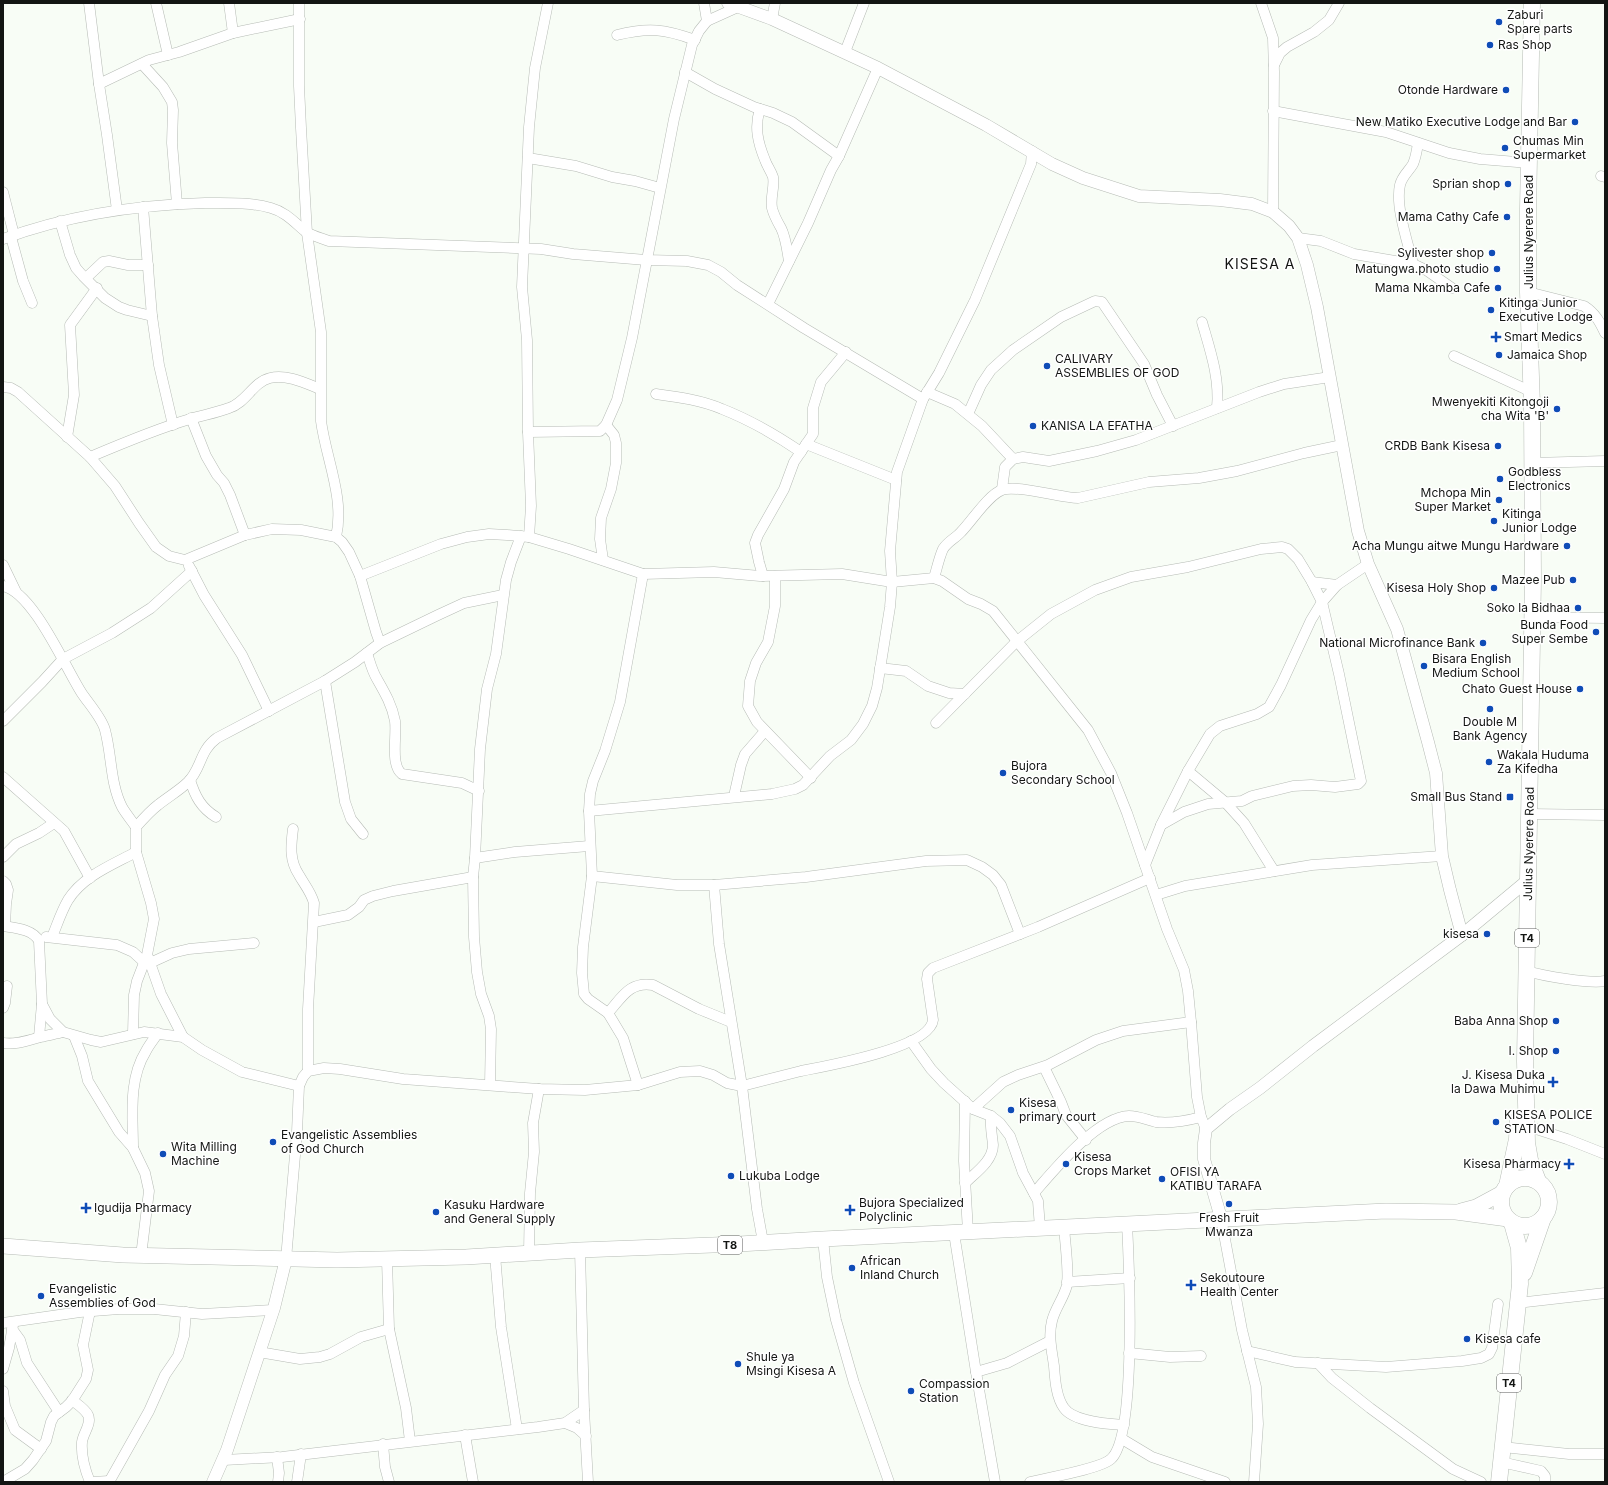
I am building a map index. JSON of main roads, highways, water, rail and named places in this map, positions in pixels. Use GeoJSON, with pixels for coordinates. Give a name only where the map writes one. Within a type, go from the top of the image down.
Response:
{"type":"FeatureCollection","features":[{"type":"Feature","properties":{"kind":"highway","name":"Julius Nyerere Road"},"geometry":{"type":"LineString","coordinates":[[1520,1284],[1543,1218],[1547,1211],[1549,1198],[1544,1186],[1538,1181],[1530,1160],[1527,1143],[1525,1062],[1532,617],[1532,392],[1528,292],[1532,3]]}},
{"type":"Feature","properties":{"kind":"highway","name":"Julius Nyerere Road"},"geometry":{"type":"LineString","coordinates":[[1499,1482],[1520,1284],[1519,1248],[1510,1221],[1503,1211],[1501,1202],[1517,1139],[1525,1062]]}},
{"type":"Feature","properties":{"kind":"highway"},"geometry":{"type":"LineString","coordinates":[[1505,1189],[1514,1180],[1521,1178],[1530,1178],[1538,1181]]}},
{"type":"Feature","properties":{"kind":"highway"},"geometry":{"type":"LineString","coordinates":[[1510,1221],[1520,1226],[1528,1226],[1543,1218]]}},
{"type":"Feature","properties":{"kind":"main road","name":"T8"},"geometry":{"type":"LineString","coordinates":[[1456,1212],[1476,1207],[1505,1189]]}},
{"type":"Feature","properties":{"kind":"main road","name":"T8"},"geometry":{"type":"LineString","coordinates":[[3,1246],[68,1252],[141,1256],[286,1259],[387,1259],[739,1244],[1221,1218],[1386,1211],[1456,1212],[1510,1221]]}},
{"type":"Feature","properties":{"kind":"place","name":"Zaburi Spare parts"},"geometry":{"type":"Point","coordinates":[1499,22]}},
{"type":"Feature","properties":{"kind":"place","name":"Ras Shop"},"geometry":{"type":"Point","coordinates":[1490,45]}},
{"type":"Feature","properties":{"kind":"place","name":"Otonde Hardware"},"geometry":{"type":"Point","coordinates":[1506,90]}},
{"type":"Feature","properties":{"kind":"place","name":"New Matiko Executive Lodge and Bar"},"geometry":{"type":"Point","coordinates":[1575,122]}},
{"type":"Feature","properties":{"kind":"place","name":"Chumas Min Supermarket"},"geometry":{"type":"Point","coordinates":[1505,148]}},
{"type":"Feature","properties":{"kind":"place","name":"Sprian shop"},"geometry":{"type":"Point","coordinates":[1508,184]}},
{"type":"Feature","properties":{"kind":"place","name":"Mama Cathy Cafe"},"geometry":{"type":"Point","coordinates":[1507,217]}},
{"type":"Feature","properties":{"kind":"place","name":"Sylivester shop"},"geometry":{"type":"Point","coordinates":[1492,253]}},
{"type":"Feature","properties":{"kind":"place","name":"Matungwa.photo studio"},"geometry":{"type":"Point","coordinates":[1497,269]}},
{"type":"Feature","properties":{"kind":"place","name":"Mama Nkamba Cafe"},"geometry":{"type":"Point","coordinates":[1498,288]}},
{"type":"Feature","properties":{"kind":"place","name":"Kitinga Junior Executive Lodge"},"geometry":{"type":"Point","coordinates":[1491,310]}},
{"type":"Feature","properties":{"kind":"place","name":"Smart Medics"},"geometry":{"type":"Point","coordinates":[1496,337]}},
{"type":"Feature","properties":{"kind":"place","name":"Jamaica Shop"},"geometry":{"type":"Point","coordinates":[1499,355]}},
{"type":"Feature","properties":{"kind":"place","name":"CALIVARY ASSEMBLIES OF GOD"},"geometry":{"type":"Point","coordinates":[1047,366]}},
{"type":"Feature","properties":{"kind":"place","name":"Mwenyekiti Kitongoji cha Wita 'B'"},"geometry":{"type":"Point","coordinates":[1557,409]}},
{"type":"Feature","properties":{"kind":"place","name":"KANISA LA EFATHA"},"geometry":{"type":"Point","coordinates":[1033,426]}},
{"type":"Feature","properties":{"kind":"place","name":"CRDB Bank Kisesa"},"geometry":{"type":"Point","coordinates":[1498,446]}},
{"type":"Feature","properties":{"kind":"place","name":"Godbless Electronics"},"geometry":{"type":"Point","coordinates":[1500,479]}},
{"type":"Feature","properties":{"kind":"place","name":"Mchopa Min Super Market"},"geometry":{"type":"Point","coordinates":[1499,500]}},
{"type":"Feature","properties":{"kind":"place","name":"Kitinga Junior Lodge"},"geometry":{"type":"Point","coordinates":[1494,521]}},
{"type":"Feature","properties":{"kind":"place","name":"Acha Mungu aitwe Mungu Hardware"},"geometry":{"type":"Point","coordinates":[1567,546]}},
{"type":"Feature","properties":{"kind":"place","name":"Mazee Pub"},"geometry":{"type":"Point","coordinates":[1573,580]}},
{"type":"Feature","properties":{"kind":"place","name":"Kisesa Holy Shop"},"geometry":{"type":"Point","coordinates":[1494,588]}},
{"type":"Feature","properties":{"kind":"place","name":"Soko la Bidhaa"},"geometry":{"type":"Point","coordinates":[1578,608]}},
{"type":"Feature","properties":{"kind":"place","name":"Bunda Food Super Sembe"},"geometry":{"type":"Point","coordinates":[1596,632]}},
{"type":"Feature","properties":{"kind":"place","name":"National Microfinance Bank"},"geometry":{"type":"Point","coordinates":[1483,643]}},
{"type":"Feature","properties":{"kind":"place","name":"Bisara English Medium School"},"geometry":{"type":"Point","coordinates":[1424,666]}},
{"type":"Feature","properties":{"kind":"place","name":"Chato Guest House"},"geometry":{"type":"Point","coordinates":[1580,689]}},
{"type":"Feature","properties":{"kind":"place","name":"Double M Bank Agency"},"geometry":{"type":"Point","coordinates":[1490,709]}},
{"type":"Feature","properties":{"kind":"place","name":"Wakala Huduma Za Kifedha"},"geometry":{"type":"Point","coordinates":[1489,762]}},
{"type":"Feature","properties":{"kind":"place","name":"Bujora Secondary School"},"geometry":{"type":"Point","coordinates":[1003,773]}},
{"type":"Feature","properties":{"kind":"place","name":"Small Bus Stand"},"geometry":{"type":"Point","coordinates":[1510,797]}},
{"type":"Feature","properties":{"kind":"place","name":"kisesa"},"geometry":{"type":"Point","coordinates":[1487,934]}},
{"type":"Feature","properties":{"kind":"place","name":"Baba Anna Shop"},"geometry":{"type":"Point","coordinates":[1556,1021]}},
{"type":"Feature","properties":{"kind":"place","name":"I. Shop"},"geometry":{"type":"Point","coordinates":[1556,1051]}},
{"type":"Feature","properties":{"kind":"place","name":"J. Kisesa Duka la Dawa Muhimu"},"geometry":{"type":"Point","coordinates":[1553,1082]}},
{"type":"Feature","properties":{"kind":"place","name":"Kisesa primary court"},"geometry":{"type":"Point","coordinates":[1011,1110]}},
{"type":"Feature","properties":{"kind":"place","name":"KISESA POLICE STATION"},"geometry":{"type":"Point","coordinates":[1496,1122]}},
{"type":"Feature","properties":{"kind":"place","name":"Evangelistic Assemblies of God Church"},"geometry":{"type":"Point","coordinates":[273,1142]}},
{"type":"Feature","properties":{"kind":"place","name":"Wita Milling Machine"},"geometry":{"type":"Point","coordinates":[163,1154]}},
{"type":"Feature","properties":{"kind":"place","name":"Kisesa Crops Market"},"geometry":{"type":"Point","coordinates":[1066,1164]}},
{"type":"Feature","properties":{"kind":"place","name":"Kisesa Pharmacy"},"geometry":{"type":"Point","coordinates":[1569,1164]}},
{"type":"Feature","properties":{"kind":"place","name":"Lukuba Lodge"},"geometry":{"type":"Point","coordinates":[731,1176]}},
{"type":"Feature","properties":{"kind":"place","name":"OFISI YA KATIBU TARAFA"},"geometry":{"type":"Point","coordinates":[1162,1179]}},
{"type":"Feature","properties":{"kind":"place","name":"Fresh Fruit Mwanza"},"geometry":{"type":"Point","coordinates":[1229,1204]}},
{"type":"Feature","properties":{"kind":"place","name":"Igudija Pharmacy"},"geometry":{"type":"Point","coordinates":[86,1208]}},
{"type":"Feature","properties":{"kind":"place","name":"Bujora Specialized Polyclinic"},"geometry":{"type":"Point","coordinates":[850,1210]}},
{"type":"Feature","properties":{"kind":"place","name":"Kasuku Hardware and General Supply"},"geometry":{"type":"Point","coordinates":[436,1212]}},
{"type":"Feature","properties":{"kind":"place","name":"African Inland Church"},"geometry":{"type":"Point","coordinates":[852,1268]}},
{"type":"Feature","properties":{"kind":"place","name":"Sekoutoure Health Center"},"geometry":{"type":"Point","coordinates":[1191,1285]}},
{"type":"Feature","properties":{"kind":"place","name":"Evangelistic Assemblies of God"},"geometry":{"type":"Point","coordinates":[41,1296]}},
{"type":"Feature","properties":{"kind":"place","name":"Kisesa cafe"},"geometry":{"type":"Point","coordinates":[1467,1339]}},
{"type":"Feature","properties":{"kind":"place","name":"Shule ya Msingi Kisesa A"},"geometry":{"type":"Point","coordinates":[738,1364]}},
{"type":"Feature","properties":{"kind":"place","name":"Compassion Station"},"geometry":{"type":"Point","coordinates":[911,1391]}},
{"type":"Feature","properties":{"kind":"district","name":"KISESA A"},"geometry":{"type":"Point","coordinates":[1260,264]}}]}
